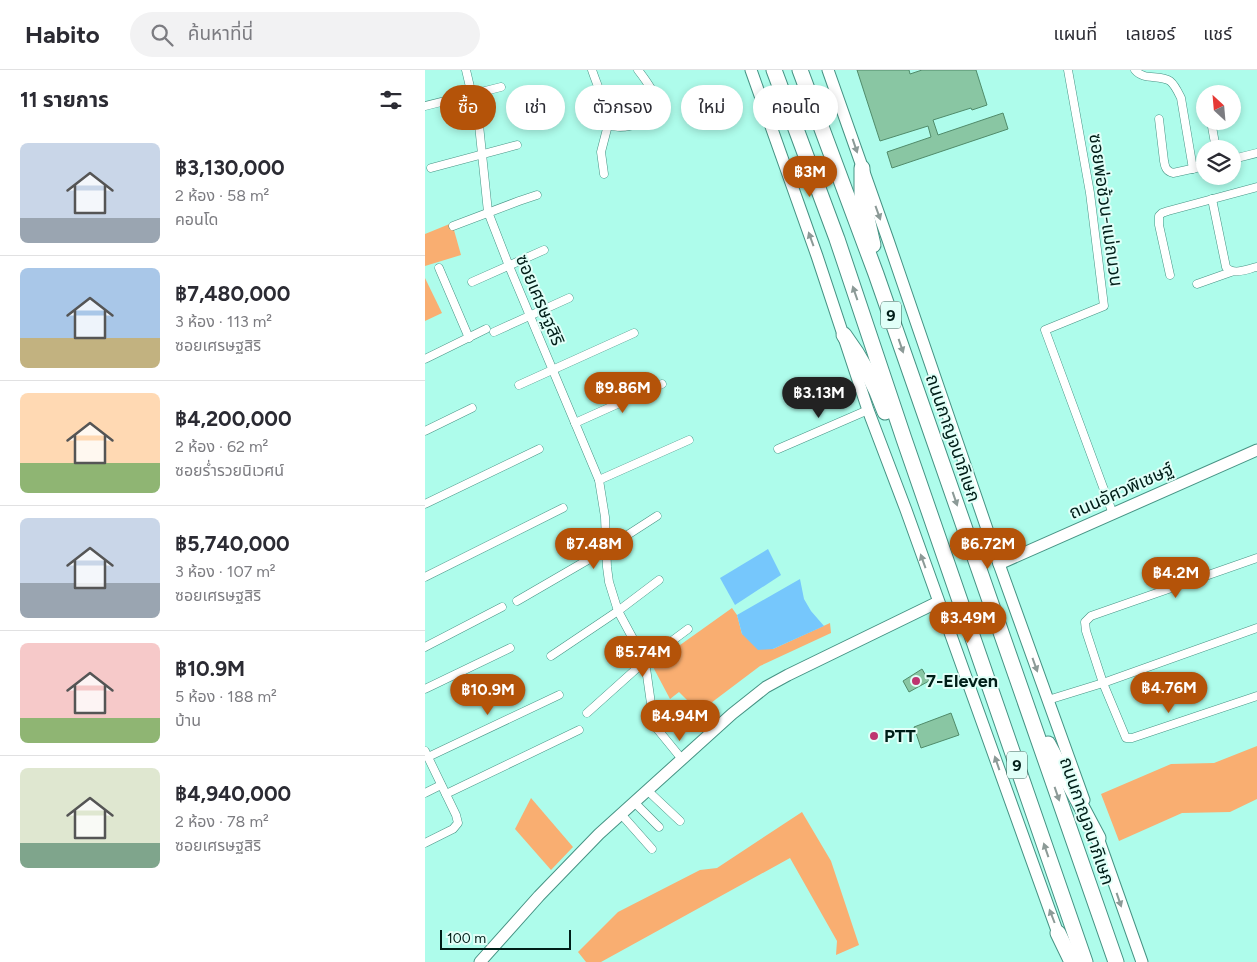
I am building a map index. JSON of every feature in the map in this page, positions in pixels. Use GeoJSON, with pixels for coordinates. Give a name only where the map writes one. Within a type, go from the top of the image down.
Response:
{"type":"FeatureCollection","features":[{"type":"Feature","properties":{"kind":"highway","name":"9"},"geometry":{"type":"LineString","coordinates":[[774,70],[837,240],[1085,962]]}},
{"type":"Feature","properties":{"kind":"highway","name":"ถนนกาญจนาภิเษก"},"geometry":{"type":"LineString","coordinates":[[800,70],[876,274],[1116,962]]}},
{"type":"Feature","properties":{"kind":"highway"},"geometry":{"type":"LineString","coordinates":[[862,168],[863,196],[872,234],[876,274]]}},
{"type":"Feature","properties":{"kind":"highway"},"geometry":{"type":"LineString","coordinates":[[844,335],[867,369],[889,422],[905,439]]}},
{"type":"Feature","properties":{"kind":"highway"},"geometry":{"type":"LineString","coordinates":[[1024,698],[1098,838]]}},
{"type":"Feature","properties":{"kind":"highway"},"geometry":{"type":"LineString","coordinates":[[1058,933],[1073,962]]}},
{"type":"Feature","properties":{"kind":"main road"},"geometry":{"type":"LineString","coordinates":[[751,70],[817,256],[868,410],[906,510],[1068,962]]}},
{"type":"Feature","properties":{"kind":"main road"},"geometry":{"type":"LineString","coordinates":[[827,70],[999,564],[1142,962]]}},
{"type":"Feature","properties":{"kind":"main road","name":"ถนนอัศวพิเชษฐ์"},"geometry":{"type":"LineString","coordinates":[[999,564],[1257,450]]}},
{"type":"Feature","properties":{"kind":"main road"},"geometry":{"type":"LineString","coordinates":[[480,962],[539,896],[599,834],[681,758],[766,687],[797,670],[938,602]]}},
{"type":"Feature","properties":{"kind":"street","name":"ซอยเศรษฐสิริ"},"geometry":{"type":"LineString","coordinates":[[466,70],[469,85]]}},
{"type":"Feature","properties":{"kind":"street"},"geometry":{"type":"LineString","coordinates":[[592,70],[597,85]]}},
{"type":"Feature","properties":{"kind":"street"},"geometry":{"type":"LineString","coordinates":[[638,70],[649,85]]}},
{"type":"Feature","properties":{"kind":"street","name":"ซอยพ่อช้วน-แม่ถนวน"},"geometry":{"type":"LineString","coordinates":[[1068,70],[1090,193],[1104,306],[1045,330],[1113,514]]}},
{"type":"Feature","properties":{"kind":"street"},"geometry":{"type":"LineString","coordinates":[[1135,70],[1141,76],[1169,80],[1178,92],[1181,98],[1193,169]]}},
{"type":"Feature","properties":{"kind":"street"},"geometry":{"type":"LineString","coordinates":[[496,88],[501,87]]}},
{"type":"Feature","properties":{"kind":"street"},"geometry":{"type":"LineString","coordinates":[[425,106],[440,102]]}},
{"type":"Feature","properties":{"kind":"street"},"geometry":{"type":"LineString","coordinates":[[1159,119],[1165,168],[1168,172],[1173,173],[1196,168]]}},
{"type":"Feature","properties":{"kind":"street","name":"ซอยเศรษฐสิริ"},"geometry":{"type":"LineString","coordinates":[[479,130],[488,212],[599,480],[605,517],[609,582],[618,611],[645,661],[654,725],[681,758]]}},
{"type":"Feature","properties":{"kind":"street"},"geometry":{"type":"LineString","coordinates":[[604,174],[601,152],[607,130]]}},
{"type":"Feature","properties":{"kind":"street"},"geometry":{"type":"LineString","coordinates":[[431,168],[517,145]]}},
{"type":"Feature","properties":{"kind":"street"},"geometry":{"type":"LineString","coordinates":[[1241,157],[1257,153]]}},
{"type":"Feature","properties":{"kind":"street"},"geometry":{"type":"LineString","coordinates":[[1170,275],[1159,225],[1159,216],[1168,211],[1257,187]]}},
{"type":"Feature","properties":{"kind":"street"},"geometry":{"type":"LineString","coordinates":[[453,226],[537,195]]}},
{"type":"Feature","properties":{"kind":"street"},"geometry":{"type":"LineString","coordinates":[[1212,199],[1226,267],[1231,272]]}},
{"type":"Feature","properties":{"kind":"street"},"geometry":{"type":"LineString","coordinates":[[472,282],[544,250]]}},
{"type":"Feature","properties":{"kind":"street"},"geometry":{"type":"LineString","coordinates":[[1197,284],[1231,272],[1257,267]]}},
{"type":"Feature","properties":{"kind":"street"},"geometry":{"type":"LineString","coordinates":[[439,268],[469,338]]}},
{"type":"Feature","properties":{"kind":"street"},"geometry":{"type":"LineString","coordinates":[[494,332],[569,298]]}},
{"type":"Feature","properties":{"kind":"street"},"geometry":{"type":"LineString","coordinates":[[425,359],[486,329]]}},
{"type":"Feature","properties":{"kind":"street"},"geometry":{"type":"LineString","coordinates":[[519,385],[634,333]]}},
{"type":"Feature","properties":{"kind":"street"},"geometry":{"type":"LineString","coordinates":[[575,423],[663,384]]}},
{"type":"Feature","properties":{"kind":"street"},"geometry":{"type":"LineString","coordinates":[[425,431],[472,408]]}},
{"type":"Feature","properties":{"kind":"street"},"geometry":{"type":"LineString","coordinates":[[778,449],[868,410]]}},
{"type":"Feature","properties":{"kind":"street"},"geometry":{"type":"LineString","coordinates":[[599,480],[689,440]]}},
{"type":"Feature","properties":{"kind":"street"},"geometry":{"type":"LineString","coordinates":[[425,504],[539,449]]}},
{"type":"Feature","properties":{"kind":"street"},"geometry":{"type":"LineString","coordinates":[[425,576],[563,508]]}},
{"type":"Feature","properties":{"kind":"street"},"geometry":{"type":"LineString","coordinates":[[517,601],[657,516]]}},
{"type":"Feature","properties":{"kind":"street"},"geometry":{"type":"LineString","coordinates":[[1257,558],[1091,616],[1085,622],[1103,683],[1126,738],[1132,738],[1257,696]]}},
{"type":"Feature","properties":{"kind":"street"},"geometry":{"type":"LineString","coordinates":[[551,656],[618,611],[659,580]]}},
{"type":"Feature","properties":{"kind":"street"},"geometry":{"type":"LineString","coordinates":[[425,647],[503,607]]}},
{"type":"Feature","properties":{"kind":"street"},"geometry":{"type":"LineString","coordinates":[[1048,700],[1103,683],[1257,628]]}},
{"type":"Feature","properties":{"kind":"street"},"geometry":{"type":"LineString","coordinates":[[587,713],[645,661],[688,629]]}},
{"type":"Feature","properties":{"kind":"street"},"geometry":{"type":"LineString","coordinates":[[425,689],[510,648]]}},
{"type":"Feature","properties":{"kind":"street"},"geometry":{"type":"LineString","coordinates":[[425,842],[453,829],[458,823],[456,815],[426,754],[559,694]]}},
{"type":"Feature","properties":{"kind":"street"},"geometry":{"type":"LineString","coordinates":[[446,794],[579,730]]}},
{"type":"Feature","properties":{"kind":"street"},"geometry":{"type":"LineString","coordinates":[[425,793],[441,785]]}},
{"type":"Feature","properties":{"kind":"street"},"geometry":{"type":"LineString","coordinates":[[647,790],[680,821]]}},
{"type":"Feature","properties":{"kind":"street"},"geometry":{"type":"LineString","coordinates":[[634,802],[659,827]]}},
{"type":"Feature","properties":{"kind":"street"},"geometry":{"type":"LineString","coordinates":[[621,814],[652,849]]}},
{"type":"Feature","properties":{"kind":"shaded area"},"geometry":{"type":"Polygon","coordinates":[[[452,223],[461,255],[425,266],[425,234],[452,223]]]}},
{"type":"Feature","properties":{"kind":"shaded area"},"geometry":{"type":"Polygon","coordinates":[[[425,278],[442,313],[425,321],[425,278]]]}},
{"type":"Feature","properties":{"kind":"shaded area"},"geometry":{"type":"Polygon","coordinates":[[[732,608],[737,615],[742,634],[773,649],[830,623],[831,633],[760,666],[699,712],[679,692],[670,699],[652,665],[732,608]]]}},
{"type":"Feature","properties":{"kind":"shaded area"},"geometry":{"type":"Polygon","coordinates":[[[1257,746],[1257,799],[1230,812],[1182,813],[1119,841],[1101,794],[1171,764],[1214,763],[1257,746]]]}},
{"type":"Feature","properties":{"kind":"shaded area"},"geometry":{"type":"Polygon","coordinates":[[[531,798],[573,847],[551,870],[515,829],[531,798]]]}},
{"type":"Feature","properties":{"kind":"shaded area"},"geometry":{"type":"Polygon","coordinates":[[[802,812],[831,861],[859,945],[836,955],[837,941],[790,858],[601,962],[586,962],[578,952],[618,912],[700,870],[717,868],[802,812]]]}},
{"type":"Feature","properties":{"kind":"water"},"geometry":{"type":"Polygon","coordinates":[[[768,549],[781,575],[735,605],[720,578],[768,549]]]}},
{"type":"Feature","properties":{"kind":"water"},"geometry":{"type":"Polygon","coordinates":[[[800,579],[804,599],[811,611],[824,626],[773,649],[758,650],[742,634],[737,615],[800,579]]]}},
{"type":"Feature","properties":{"kind":"building"},"geometry":{"type":"Polygon","coordinates":[[[857,70],[909,70],[910,74],[922,70],[976,70],[987,105],[933,120],[938,135],[1003,113],[1008,129],[892,168],[887,152],[931,137],[928,126],[880,141],[857,70]]]}},
{"type":"Feature","properties":{"kind":"building","name":"7-Eleven"},"geometry":{"type":"Polygon","coordinates":[[[922,669],[929,681],[909,692],[903,681],[922,669]]]}},
{"type":"Feature","properties":{"kind":"building"},"geometry":{"type":"Polygon","coordinates":[[[951,713],[959,735],[921,748],[914,727],[951,713]]]}},
{"type":"Feature","properties":{"kind":"place","name":"7-Eleven"},"geometry":{"type":"Point","coordinates":[916,681]}},
{"type":"Feature","properties":{"kind":"place","name":"PTT"},"geometry":{"type":"Point","coordinates":[874,736]}}]}
